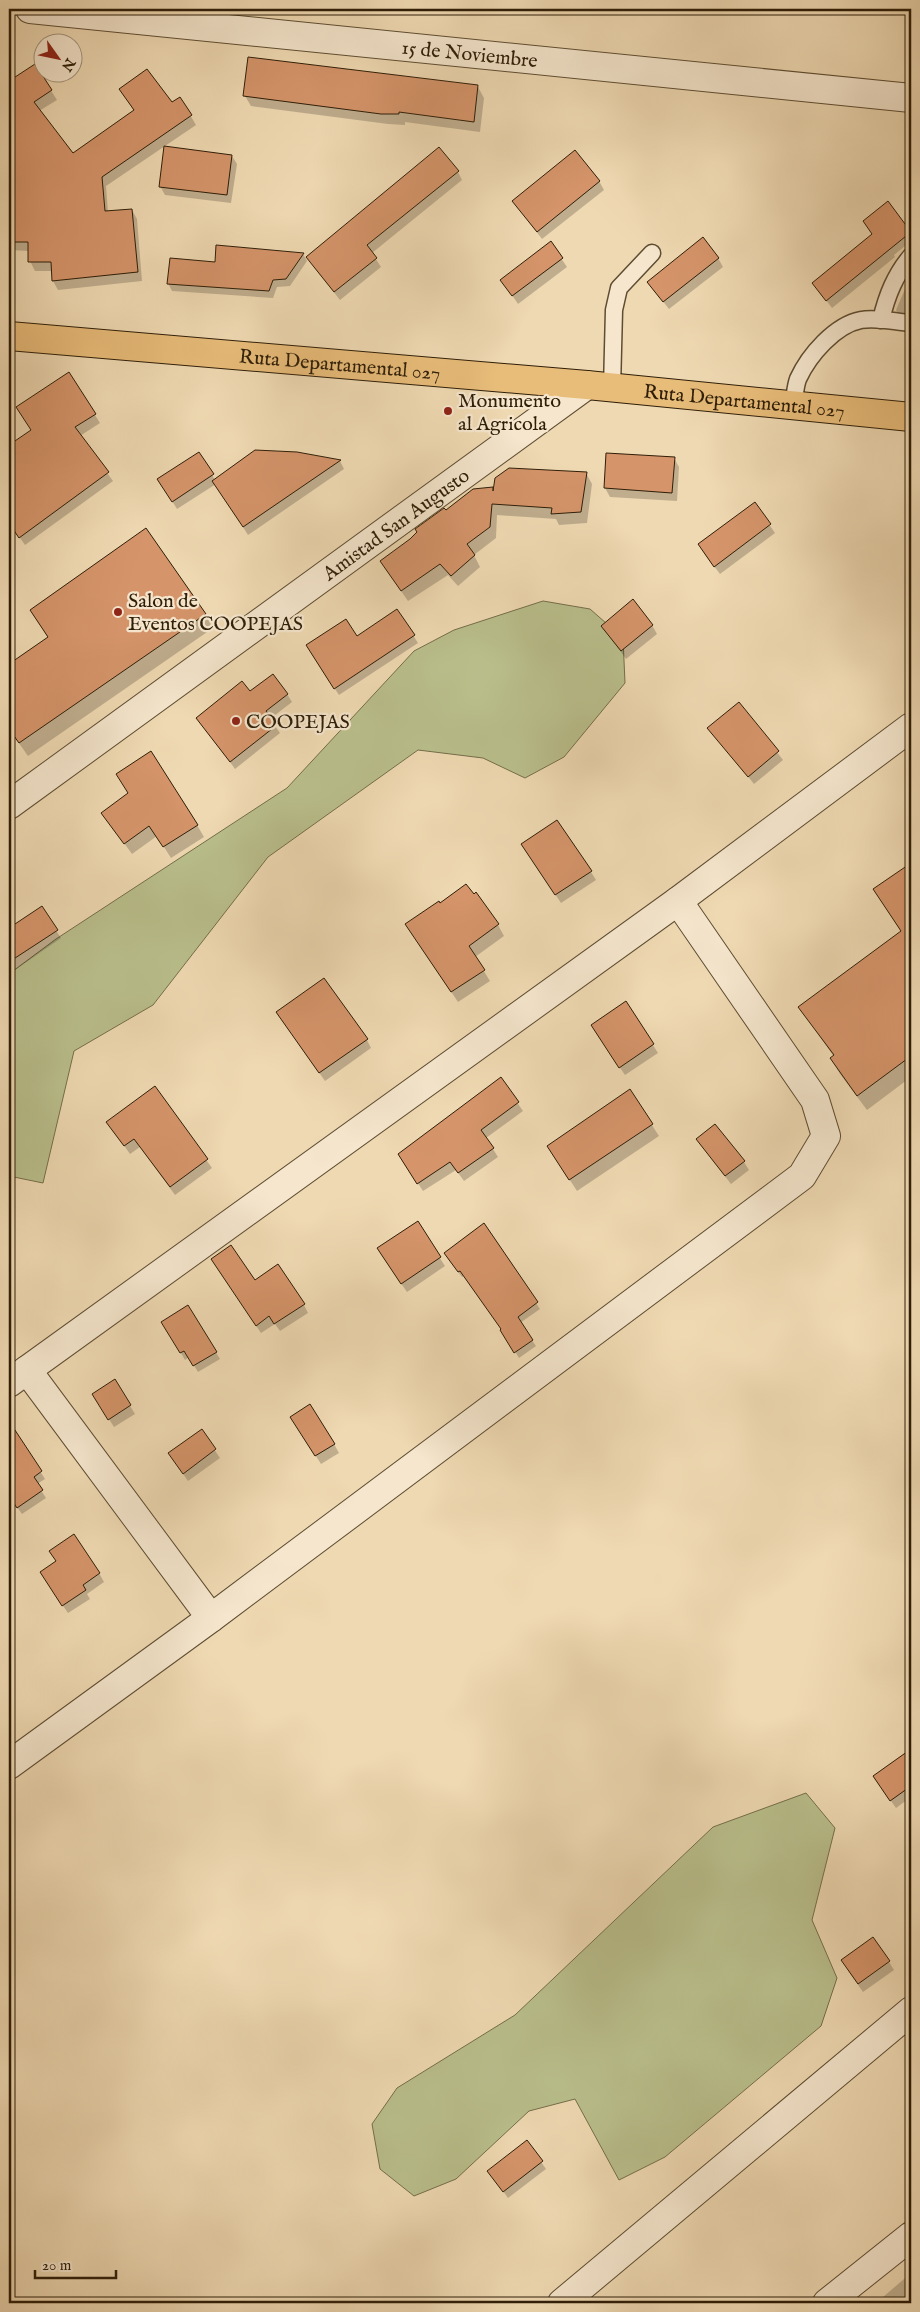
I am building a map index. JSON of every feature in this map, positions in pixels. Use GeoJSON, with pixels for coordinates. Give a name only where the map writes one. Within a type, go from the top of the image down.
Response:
{"type":"FeatureCollection","features":[{"type":"Feature","properties":{"kind":"main road","name":"Ruta Departamental 027"},"geometry":{"type":"LineString","coordinates":[[9,336],[599,387],[911,417]]}},
{"type":"Feature","properties":{"kind":"street","name":"15 de Noviembre"},"geometry":{"type":"LineString","coordinates":[[30,9],[911,98]]}},
{"type":"Feature","properties":{"kind":"street","name":"Amistad San Augusto"},"geometry":{"type":"LineString","coordinates":[[9,805],[599,387]]}},
{"type":"Feature","properties":{"kind":"street"},"geometry":{"type":"LineString","coordinates":[[211,1618],[18,1377],[678,901],[911,727]]}},
{"type":"Feature","properties":{"kind":"street"},"geometry":{"type":"LineString","coordinates":[[9,1765],[211,1618],[802,1176],[826,1136],[815,1100],[678,901]]}},
{"type":"Feature","properties":{"kind":"street"},"geometry":{"type":"LineString","coordinates":[[562,2303],[911,2011]]}},
{"type":"Feature","properties":{"kind":"street"},"geometry":{"type":"LineString","coordinates":[[827,2303],[911,2236]]}},
{"type":"Feature","properties":{"kind":"lane"},"geometry":{"type":"LineString","coordinates":[[599,387],[620,288],[652,253]]}},
{"type":"Feature","properties":{"kind":"lane"},"geometry":{"type":"LineString","coordinates":[[882,320],[887,295],[902,266],[911,256]]}},
{"type":"Feature","properties":{"kind":"lane"},"geometry":{"type":"LineString","coordinates":[[793,406],[798,380],[802,372],[830,338],[841,328],[853,322],[871,319],[911,324]]}},
{"type":"Feature","properties":{"kind":"green space"},"geometry":{"type":"Polygon","coordinates":[[[543,601],[590,609],[623,638],[625,683],[564,757],[525,778],[483,758],[418,750],[268,857],[153,1005],[74,1051],[43,1183],[9,1176],[9,974],[56,939],[287,788],[414,651],[454,630],[543,601]]]}},
{"type":"Feature","properties":{"kind":"green space"},"geometry":{"type":"Polygon","coordinates":[[[806,1793],[835,1828],[812,1920],[837,1978],[821,2026],[665,2157],[619,2180],[575,2099],[529,2111],[456,2179],[414,2196],[380,2169],[372,2124],[397,2088],[515,2015],[713,1827],[806,1793]]]}},
{"type":"Feature","properties":{"kind":"building"},"geometry":{"type":"Polygon","coordinates":[[[248,57],[478,85],[474,122],[399,112],[399,114],[381,114],[243,96],[248,57]]]}},
{"type":"Feature","properties":{"kind":"building"},"geometry":{"type":"Polygon","coordinates":[[[32,66],[32,82],[47,82],[52,90],[34,102],[73,153],[134,110],[119,89],[147,69],[172,102],[180,97],[192,115],[102,177],[105,211],[132,209],[138,272],[52,281],[51,262],[28,262],[28,242],[9,242],[9,81],[32,66]]]}},
{"type":"Feature","properties":{"kind":"building"},"geometry":{"type":"Polygon","coordinates":[[[164,146],[232,155],[227,195],[159,187],[164,146]]]}},
{"type":"Feature","properties":{"kind":"building"},"geometry":{"type":"Polygon","coordinates":[[[439,147],[459,171],[367,245],[377,258],[334,292],[306,257],[439,147]]]}},
{"type":"Feature","properties":{"kind":"building"},"geometry":{"type":"Polygon","coordinates":[[[575,150],[600,181],[537,232],[512,201],[575,150]]]}},
{"type":"Feature","properties":{"kind":"building"},"geometry":{"type":"Polygon","coordinates":[[[888,201],[911,232],[826,301],[812,283],[872,234],[863,221],[888,201]]]}},
{"type":"Feature","properties":{"kind":"building"},"geometry":{"type":"Polygon","coordinates":[[[703,237],[719,258],[663,302],[647,282],[703,237]]]}},
{"type":"Feature","properties":{"kind":"building"},"geometry":{"type":"Polygon","coordinates":[[[551,241],[563,258],[512,296],[500,280],[551,241]]]}},
{"type":"Feature","properties":{"kind":"building"},"geometry":{"type":"Polygon","coordinates":[[[216,245],[304,253],[286,279],[273,280],[269,291],[167,284],[170,258],[215,262],[216,245]]]}},
{"type":"Feature","properties":{"kind":"building"},"geometry":{"type":"Polygon","coordinates":[[[69,372],[96,414],[75,427],[109,472],[19,538],[9,523],[9,445],[31,430],[16,407],[69,372]]]}},
{"type":"Feature","properties":{"kind":"building"},"geometry":{"type":"Polygon","coordinates":[[[255,450],[297,452],[341,460],[243,527],[212,481],[255,450]]]}},
{"type":"Feature","properties":{"kind":"building"},"geometry":{"type":"Polygon","coordinates":[[[199,452],[214,474],[172,502],[157,479],[199,452]]]}},
{"type":"Feature","properties":{"kind":"building"},"geometry":{"type":"Polygon","coordinates":[[[606,453],[675,457],[672,493],[604,488],[606,453]]]}},
{"type":"Feature","properties":{"kind":"building"},"geometry":{"type":"Polygon","coordinates":[[[509,468],[587,472],[581,512],[551,514],[552,508],[492,504],[490,527],[467,544],[475,555],[451,576],[440,564],[401,591],[380,561],[410,539],[417,532],[415,529],[444,508],[446,510],[473,489],[493,487],[493,491],[495,478],[509,468]]]}},
{"type":"Feature","properties":{"kind":"building"},"geometry":{"type":"Polygon","coordinates":[[[755,502],[771,524],[714,567],[698,544],[755,502]]]}},
{"type":"Feature","properties":{"kind":"building","name":"Salon de Eventos COOPEJAS"},"geometry":{"type":"Polygon","coordinates":[[[146,528],[206,614],[19,743],[9,729],[9,664],[48,637],[30,610],[146,528]]]}},
{"type":"Feature","properties":{"kind":"building"},"geometry":{"type":"Polygon","coordinates":[[[633,599],[653,625],[621,651],[601,626],[633,599]]]}},
{"type":"Feature","properties":{"kind":"building"},"geometry":{"type":"Polygon","coordinates":[[[397,609],[415,635],[334,689],[306,645],[346,619],[357,636],[397,609]]]}},
{"type":"Feature","properties":{"kind":"building","name":"COOPEJAS"},"geometry":{"type":"Polygon","coordinates":[[[273,674],[288,694],[266,711],[277,725],[230,762],[196,718],[242,681],[250,691],[273,674]]]}},
{"type":"Feature","properties":{"kind":"building"},"geometry":{"type":"Polygon","coordinates":[[[739,702],[779,751],[748,777],[707,728],[739,702]]]}},
{"type":"Feature","properties":{"kind":"building"},"geometry":{"type":"Polygon","coordinates":[[[151,751],[198,825],[163,847],[149,826],[124,844],[101,813],[128,793],[116,774],[151,751]]]}},
{"type":"Feature","properties":{"kind":"building"},"geometry":{"type":"Polygon","coordinates":[[[557,820],[592,871],[555,895],[521,844],[557,820]]]}},
{"type":"Feature","properties":{"kind":"building"},"geometry":{"type":"Polygon","coordinates":[[[911,863],[911,1056],[857,1096],[830,1058],[834,1055],[798,1007],[901,931],[873,889],[911,863]]]}},
{"type":"Feature","properties":{"kind":"building"},"geometry":{"type":"Polygon","coordinates":[[[466,884],[474,894],[476,892],[499,924],[469,946],[485,970],[451,992],[405,924],[439,901],[440,903],[466,884]]]}},
{"type":"Feature","properties":{"kind":"building"},"geometry":{"type":"Polygon","coordinates":[[[42,906],[58,930],[9,962],[9,928],[42,906]]]}},
{"type":"Feature","properties":{"kind":"building"},"geometry":{"type":"Polygon","coordinates":[[[324,978],[368,1039],[319,1073],[276,1012],[324,978]]]}},
{"type":"Feature","properties":{"kind":"building"},"geometry":{"type":"Polygon","coordinates":[[[626,1001],[654,1044],[619,1068],[591,1025],[626,1001]]]}},
{"type":"Feature","properties":{"kind":"building"},"geometry":{"type":"Polygon","coordinates":[[[501,1077],[519,1102],[481,1130],[494,1148],[458,1173],[450,1162],[417,1184],[398,1154],[501,1077]]]}},
{"type":"Feature","properties":{"kind":"building"},"geometry":{"type":"Polygon","coordinates":[[[155,1086],[208,1159],[170,1187],[134,1139],[124,1146],[106,1122],[155,1086]]]}},
{"type":"Feature","properties":{"kind":"building"},"geometry":{"type":"Polygon","coordinates":[[[630,1089],[653,1124],[569,1180],[547,1146],[630,1089]]]}},
{"type":"Feature","properties":{"kind":"building"},"geometry":{"type":"Polygon","coordinates":[[[715,1124],[745,1161],[725,1176],[696,1139],[715,1124]]]}},
{"type":"Feature","properties":{"kind":"building"},"geometry":{"type":"Polygon","coordinates":[[[418,1221],[441,1257],[401,1284],[377,1248],[418,1221]]]}},
{"type":"Feature","properties":{"kind":"building"},"geometry":{"type":"Polygon","coordinates":[[[484,1223],[538,1302],[518,1317],[533,1340],[514,1353],[501,1329],[460,1271],[458,1272],[444,1253],[484,1223]]]}},
{"type":"Feature","properties":{"kind":"building"},"geometry":{"type":"Polygon","coordinates":[[[231,1245],[255,1280],[278,1264],[305,1304],[274,1324],[269,1316],[256,1326],[211,1259],[231,1245]]]}},
{"type":"Feature","properties":{"kind":"building"},"geometry":{"type":"Polygon","coordinates":[[[188,1305],[217,1352],[193,1366],[184,1351],[180,1353],[161,1322],[188,1305]]]}},
{"type":"Feature","properties":{"kind":"building"},"geometry":{"type":"Polygon","coordinates":[[[115,1379],[131,1405],[108,1420],[92,1394],[115,1379]]]}},
{"type":"Feature","properties":{"kind":"building"},"geometry":{"type":"Polygon","coordinates":[[[310,1404],[335,1444],[315,1456],[290,1417],[310,1404]]]}},
{"type":"Feature","properties":{"kind":"building"},"geometry":{"type":"Polygon","coordinates":[[[9,1421],[42,1471],[34,1477],[43,1490],[17,1508],[9,1496],[9,1421]]]}},
{"type":"Feature","properties":{"kind":"building"},"geometry":{"type":"Polygon","coordinates":[[[202,1429],[216,1449],[183,1474],[168,1453],[202,1429]]]}},
{"type":"Feature","properties":{"kind":"building"},"geometry":{"type":"Polygon","coordinates":[[[74,1534],[100,1573],[83,1585],[86,1590],[62,1606],[40,1572],[56,1561],[49,1551],[74,1534]]]}},
{"type":"Feature","properties":{"kind":"building"},"geometry":{"type":"Polygon","coordinates":[[[911,1749],[911,1786],[890,1801],[873,1776],[911,1749]]]}},
{"type":"Feature","properties":{"kind":"building"},"geometry":{"type":"Polygon","coordinates":[[[873,1937],[890,1961],[858,1984],[841,1960],[873,1937]]]}},
{"type":"Feature","properties":{"kind":"building"},"geometry":{"type":"Polygon","coordinates":[[[527,2140],[543,2161],[503,2192],[487,2171],[527,2140]]]}},
{"type":"Feature","properties":{"kind":"place","name":"Monumento al Agricola"},"geometry":{"type":"Point","coordinates":[448,411]}},
{"type":"Feature","properties":{"kind":"place","name":"Salon de Eventos COOPEJAS"},"geometry":{"type":"Point","coordinates":[118,612]}},
{"type":"Feature","properties":{"kind":"place","name":"COOPEJAS"},"geometry":{"type":"Point","coordinates":[236,721]}}]}
